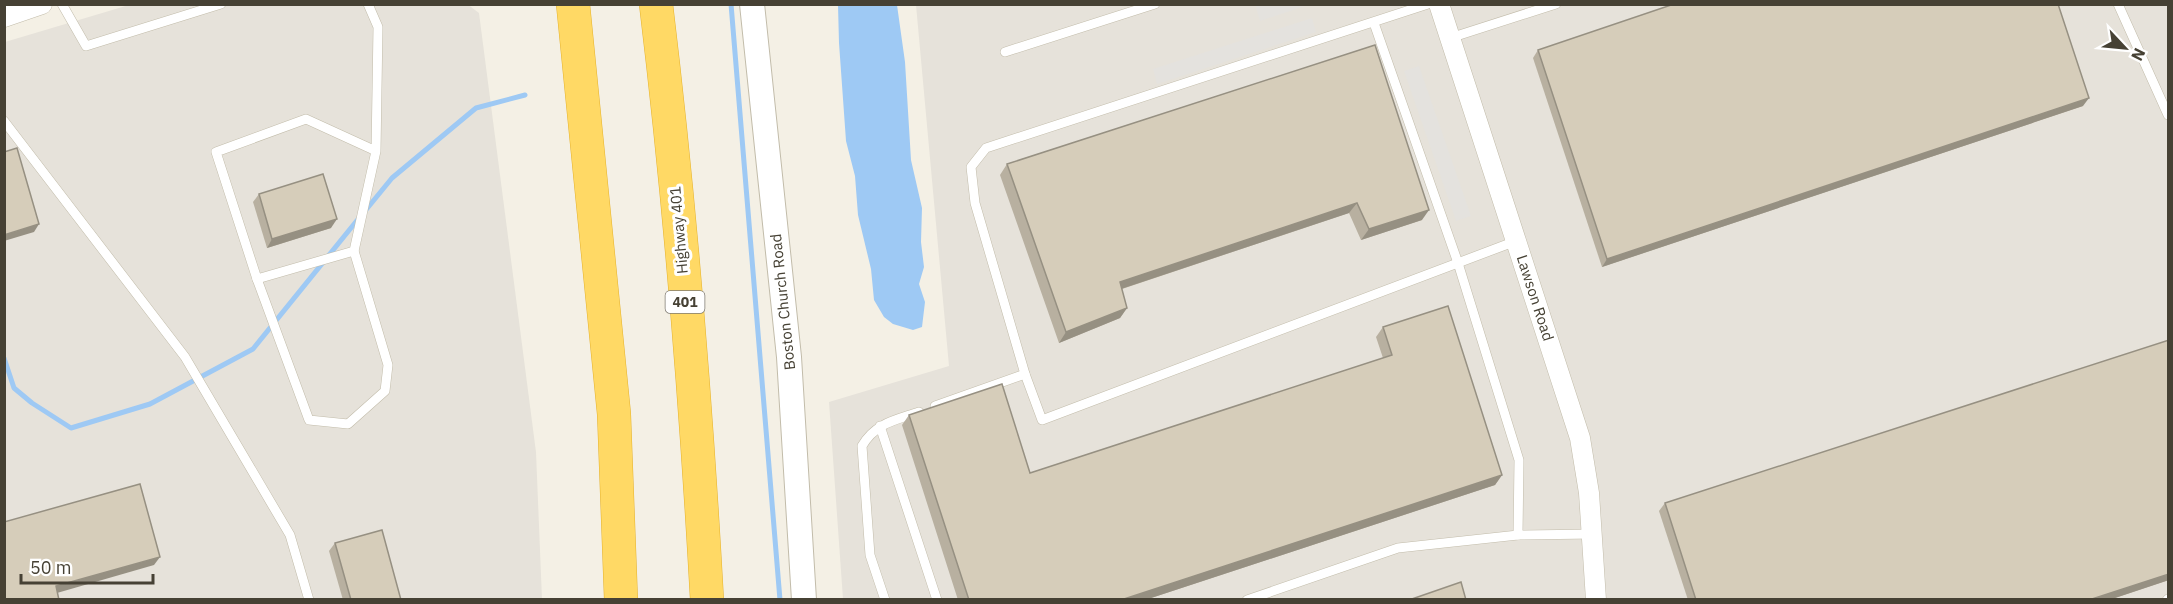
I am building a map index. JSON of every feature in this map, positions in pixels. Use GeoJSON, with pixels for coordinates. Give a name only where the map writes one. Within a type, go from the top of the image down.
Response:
{"type":"FeatureCollection","features":[{"type":"Feature","properties":{"kind":"highway"},"geometry":{"type":"LineString","coordinates":[[573,4],[614,414],[621,600]]}},
{"type":"Feature","properties":{"kind":"highway","name":"Highway 401"},"geometry":{"type":"LineString","coordinates":[[656,4],[671,133],[702,505],[707,600]]}},
{"type":"Feature","properties":{"kind":"street"},"geometry":{"type":"LineString","coordinates":[[4,17],[42,4]]}},
{"type":"Feature","properties":{"kind":"street","name":"Boston Church Road"},"geometry":{"type":"LineString","coordinates":[[752,4],[789,357],[804,600]]}},
{"type":"Feature","properties":{"kind":"street","name":"Lawson Road"},"geometry":{"type":"LineString","coordinates":[[1439,4],[1580,438],[1589,493],[1596,600]]}},
{"type":"Feature","properties":{"kind":"lane"},"geometry":{"type":"LineString","coordinates":[[62,4],[86,46],[221,4]]}},
{"type":"Feature","properties":{"kind":"lane"},"geometry":{"type":"LineString","coordinates":[[368,4],[378,27],[376,151],[354,251],[388,365],[385,391],[348,424],[309,420],[257,279],[216,152],[306,119],[376,151]]}},
{"type":"Feature","properties":{"kind":"lane"},"geometry":{"type":"LineString","coordinates":[[1005,52],[1155,4]]}},
{"type":"Feature","properties":{"kind":"lane"},"geometry":{"type":"LineString","coordinates":[[1428,4],[986,148],[971,167],[975,203],[1024,374],[1042,420],[1516,241]]}},
{"type":"Feature","properties":{"kind":"lane"},"geometry":{"type":"LineString","coordinates":[[1450,38],[1556,4]]}},
{"type":"Feature","properties":{"kind":"lane"},"geometry":{"type":"LineString","coordinates":[[2118,4],[2169,115]]}},
{"type":"Feature","properties":{"kind":"lane"},"geometry":{"type":"LineString","coordinates":[[1374,23],[1458,263],[1519,460],[1518,535]]}},
{"type":"Feature","properties":{"kind":"lane"},"geometry":{"type":"LineString","coordinates":[[4,122],[185,357],[290,535],[309,600]]}},
{"type":"Feature","properties":{"kind":"lane"},"geometry":{"type":"LineString","coordinates":[[257,279],[354,251]]}},
{"type":"Feature","properties":{"kind":"lane"},"geometry":{"type":"LineString","coordinates":[[885,600],[870,555],[862,446],[868,436],[880,426],[1024,374]]}},
{"type":"Feature","properties":{"kind":"lane"},"geometry":{"type":"LineString","coordinates":[[880,426],[937,600]]}},
{"type":"Feature","properties":{"kind":"lane"},"geometry":{"type":"LineString","coordinates":[[1247,600],[1398,548],[1518,535],[1593,534]]}},
{"type":"Feature","properties":{"kind":"shaded area"},"geometry":{"type":"Polygon","coordinates":[[[467,4],[479,13],[536,452],[542,599],[5,600],[5,42],[129,5],[467,4]]]}},
{"type":"Feature","properties":{"kind":"shaded area"},"geometry":{"type":"Polygon","coordinates":[[[1255,4],[1308,4],[1308,5],[1260,21],[1255,4]]]}},
{"type":"Feature","properties":{"kind":"shaded area"},"geometry":{"type":"Polygon","coordinates":[[[916,5],[2168,5],[2168,599],[843,599],[829,402],[949,366],[916,5]]]}},
{"type":"Feature","properties":{"kind":"shaded area"},"geometry":{"type":"Polygon","coordinates":[[[1312,18],[1316,32],[1157,84],[1153,69],[1312,18]]]}},
{"type":"Feature","properties":{"kind":"shaded area"},"geometry":{"type":"Polygon","coordinates":[[[1419,66],[1471,216],[1456,221],[1404,71],[1419,66]]]}},
{"type":"Feature","properties":{"kind":"water"},"geometry":{"type":"Polygon","coordinates":[[[838,5],[897,5],[905,62],[911,160],[922,208],[921,242],[924,267],[919,284],[925,302],[922,327],[913,330],[893,324],[884,317],[874,300],[871,269],[858,215],[855,176],[846,141],[838,5]]]}},
{"type":"Feature","properties":{"kind":"building"},"geometry":{"type":"Polygon","coordinates":[[[1674,4],[2058,4],[2089,98],[1607,259],[1538,50],[1674,4]]]}},
{"type":"Feature","properties":{"kind":"building"},"geometry":{"type":"Polygon","coordinates":[[[1375,45],[1429,210],[1369,229],[1357,203],[1120,282],[1127,308],[1066,332],[1007,164],[1375,45]]]}},
{"type":"Feature","properties":{"kind":"building"},"geometry":{"type":"Polygon","coordinates":[[[17,148],[39,224],[4,235],[4,152],[17,148]]]}},
{"type":"Feature","properties":{"kind":"building"},"geometry":{"type":"Polygon","coordinates":[[[323,174],[337,219],[272,239],[259,194],[323,174]]]}},
{"type":"Feature","properties":{"kind":"building"},"geometry":{"type":"Polygon","coordinates":[[[1448,306],[1502,475],[1121,600],[969,600],[909,415],[1002,384],[1030,473],[1392,355],[1383,327],[1448,306]]]}},
{"type":"Feature","properties":{"kind":"building"},"geometry":{"type":"Polygon","coordinates":[[[2169,340],[2169,574],[2089,600],[1696,600],[1665,503],[2169,340]]]}},
{"type":"Feature","properties":{"kind":"building"},"geometry":{"type":"Polygon","coordinates":[[[140,484],[160,557],[56,586],[59,600],[4,600],[4,522],[140,484]]]}},
{"type":"Feature","properties":{"kind":"building"},"geometry":{"type":"Polygon","coordinates":[[[382,530],[401,600],[351,600],[335,543],[382,530]]]}},
{"type":"Feature","properties":{"kind":"building"},"geometry":{"type":"Polygon","coordinates":[[[1461,582],[1466,600],[1409,600],[1461,582]]]}},
{"type":"Feature","properties":{"kind":"waterway"},"geometry":{"type":"LineString","coordinates":[[731,4],[780,600]]}},
{"type":"Feature","properties":{"kind":"waterway"},"geometry":{"type":"LineString","coordinates":[[365,211],[392,178],[476,108],[525,95]]}},
{"type":"Feature","properties":{"kind":"waterway"},"geometry":{"type":"LineString","coordinates":[[4,358],[14,388],[32,403],[71,428],[150,404],[253,349],[359,218]]}}]}
